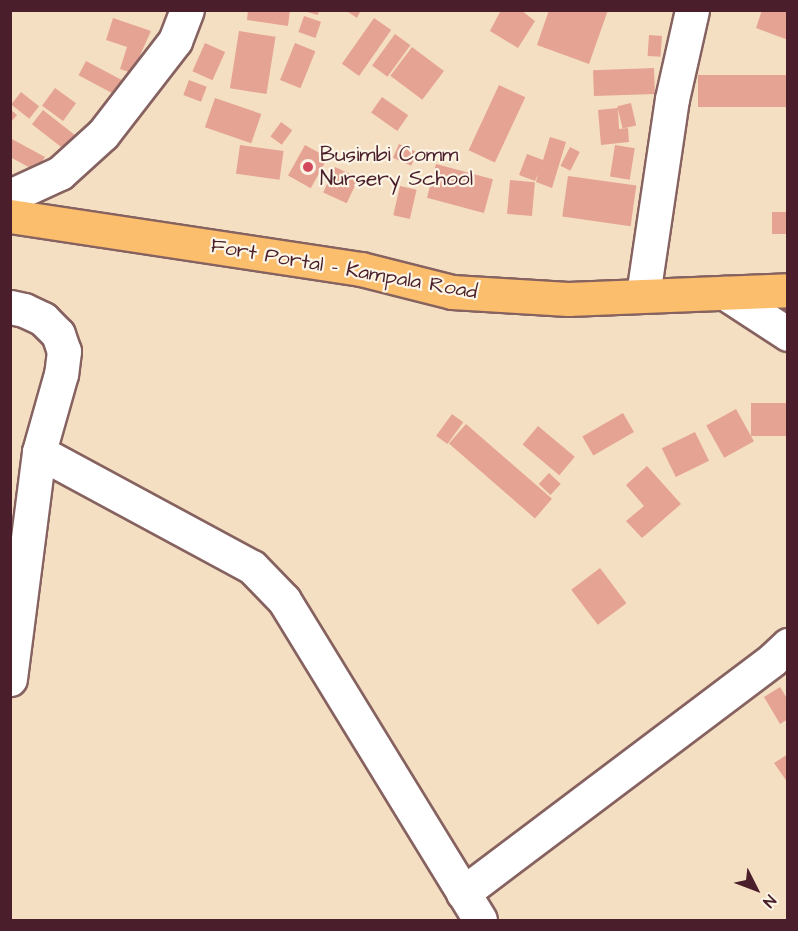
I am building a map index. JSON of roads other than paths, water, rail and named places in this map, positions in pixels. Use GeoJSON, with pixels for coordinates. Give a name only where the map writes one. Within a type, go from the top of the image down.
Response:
{"type":"FeatureCollection","features":[{"type":"Feature","properties":{"kind":"main road","name":"Fort Portal - Kampala Road"},"geometry":{"type":"LineString","coordinates":[[10,216],[361,269],[452,292],[568,299],[788,290]]}},
{"type":"Feature","properties":{"kind":"street"},"geometry":{"type":"LineString","coordinates":[[10,196],[60,173],[103,134],[175,41],[187,10]]}},
{"type":"Feature","properties":{"kind":"street"},"geometry":{"type":"LineString","coordinates":[[643,295],[672,99],[692,10]]}},
{"type":"Feature","properties":{"kind":"street"},"geometry":{"type":"LineString","coordinates":[[725,292],[788,334]]}},
{"type":"Feature","properties":{"kind":"street"},"geometry":{"type":"LineString","coordinates":[[10,307],[24,310],[43,319],[58,334],[64,351],[61,374],[39,452],[10,679]]}},
{"type":"Feature","properties":{"kind":"street"},"geometry":{"type":"LineString","coordinates":[[39,452],[252,567],[284,600],[480,921]]}},
{"type":"Feature","properties":{"kind":"street"},"geometry":{"type":"LineString","coordinates":[[463,893],[773,659],[788,645]]}},
{"type":"Feature","properties":{"kind":"place","name":"Busimbi Comm Nursery School"},"geometry":{"type":"Point","coordinates":[308,167]}}]}
